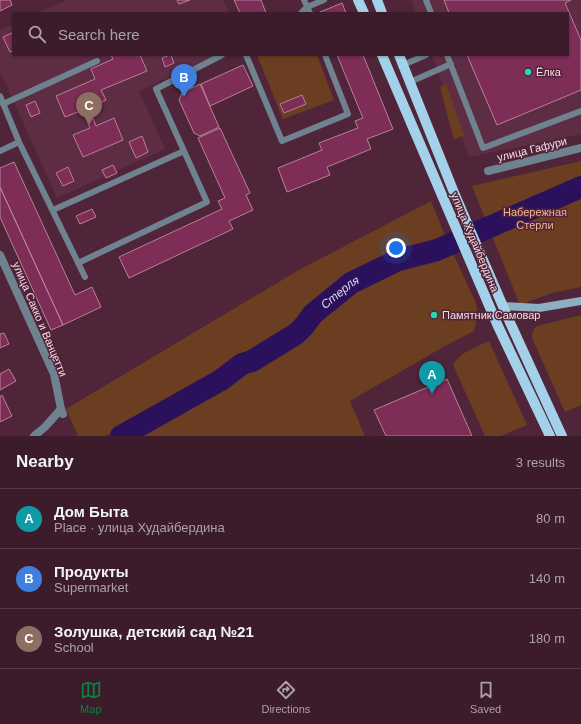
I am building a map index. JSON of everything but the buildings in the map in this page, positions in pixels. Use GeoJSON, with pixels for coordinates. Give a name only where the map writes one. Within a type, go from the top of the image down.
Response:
{"type":"FeatureCollection","features":[{"type":"Feature","properties":{"kind":"main road"},"geometry":{"type":"LineString","coordinates":[[358,0],[364,12]]}},
{"type":"Feature","properties":{"kind":"main road"},"geometry":{"type":"LineString","coordinates":[[377,0],[382,12]]}},
{"type":"Feature","properties":{"kind":"main road","name":"улица Худайбердина"},"geometry":{"type":"LineString","coordinates":[[382,56],[482,290],[550,436]]}},
{"type":"Feature","properties":{"kind":"main road","name":"улица Худайбердина"},"geometry":{"type":"LineString","coordinates":[[399,56],[455,195],[562,436]]}},
{"type":"Feature","properties":{"kind":"street","name":"улица Гафури"},"geometry":{"type":"LineString","coordinates":[[488,172],[581,148]]}},
{"type":"Feature","properties":{"kind":"street","name":"улица Сакко и Ванцетти"},"geometry":{"type":"LineString","coordinates":[[0,255],[54,374],[62,412],[34,436]]}},
{"type":"Feature","properties":{"kind":"street"},"geometry":{"type":"LineString","coordinates":[[503,306],[539,308],[581,301]]}},
{"type":"Feature","properties":{"kind":"lane"},"geometry":{"type":"LineString","coordinates":[[304,0],[308,10],[324,0]]}},
{"type":"Feature","properties":{"kind":"lane"},"geometry":{"type":"LineString","coordinates":[[426,0],[431,12]]}},
{"type":"Feature","properties":{"kind":"lane"},"geometry":{"type":"LineString","coordinates":[[78,263],[207,202],[156,89],[220,56]]}},
{"type":"Feature","properties":{"kind":"lane"},"geometry":{"type":"LineString","coordinates":[[246,56],[282,141],[348,114],[326,56]]}},
{"type":"Feature","properties":{"kind":"lane"},"geometry":{"type":"LineString","coordinates":[[403,65],[424,56]]}},
{"type":"Feature","properties":{"kind":"lane"},"geometry":{"type":"LineString","coordinates":[[447,56],[483,148],[581,111]]}},
{"type":"Feature","properties":{"kind":"lane"},"geometry":{"type":"LineString","coordinates":[[4,104],[97,61]]}},
{"type":"Feature","properties":{"kind":"lane"},"geometry":{"type":"LineString","coordinates":[[410,82],[451,64]]}},
{"type":"Feature","properties":{"kind":"lane"},"geometry":{"type":"LineString","coordinates":[[0,96],[19,142],[85,277]]}},
{"type":"Feature","properties":{"kind":"lane"},"geometry":{"type":"LineString","coordinates":[[0,151],[19,142]]}},
{"type":"Feature","properties":{"kind":"lane"},"geometry":{"type":"LineString","coordinates":[[53,210],[184,151]]}},
{"type":"Feature","properties":{"kind":"shaded area"},"geometry":{"type":"Polygon","coordinates":[[[67,0],[223,0],[229,12],[40,12],[67,0]]]}},
{"type":"Feature","properties":{"kind":"shaded area"},"geometry":{"type":"Polygon","coordinates":[[[412,0],[581,0],[581,134],[469,157],[432,56],[569,56],[569,12],[416,12],[412,0]]]}},
{"type":"Feature","properties":{"kind":"shaded area"},"geometry":{"type":"Polygon","coordinates":[[[12,24],[12,56],[214,56],[139,91],[165,149],[57,198],[0,71],[0,30],[12,24]]]}},
{"type":"Feature","properties":{"kind":"green space"},"geometry":{"type":"Polygon","coordinates":[[[257,56],[317,56],[334,100],[283,119],[257,56]]]}},
{"type":"Feature","properties":{"kind":"green space"},"geometry":{"type":"Polygon","coordinates":[[[446,84],[464,135],[454,140],[440,87],[446,84]]]}},
{"type":"Feature","properties":{"kind":"green space","name":"Набережная Стерли"},"geometry":{"type":"Polygon","coordinates":[[[581,161],[581,287],[552,293],[520,305],[472,186],[581,161]]]}},
{"type":"Feature","properties":{"kind":"green space"},"geometry":{"type":"Polygon","coordinates":[[[431,201],[446,238],[397,255],[348,278],[309,309],[294,330],[250,355],[241,358],[218,374],[113,432],[105,436],[78,436],[66,409],[297,271],[431,201]]]}},
{"type":"Feature","properties":{"kind":"green space"},"geometry":{"type":"Polygon","coordinates":[[[450,247],[476,303],[477,317],[474,331],[350,401],[365,436],[132,436],[213,392],[300,339],[316,316],[352,285],[399,263],[437,253],[450,247]]]}},
{"type":"Feature","properties":{"kind":"green space"},"geometry":{"type":"Polygon","coordinates":[[[581,315],[581,405],[565,412],[532,338],[532,334],[537,326],[581,315]]]}},
{"type":"Feature","properties":{"kind":"green space"},"geometry":{"type":"Polygon","coordinates":[[[489,341],[527,425],[501,436],[485,436],[453,365],[464,353],[489,341]]]}},
{"type":"Feature","properties":{"kind":"waterway","name":"Стерля"},"geometry":{"type":"LineString","coordinates":[[121,436],[221,380],[242,364],[252,361],[296,334],[313,314],[351,283],[398,260],[437,250],[581,187]]}},
{"type":"Feature","properties":{"kind":"place","name":"Ёлка"},"geometry":{"type":"Point","coordinates":[528,72]}},
{"type":"Feature","properties":{"kind":"place","name":"Продукты"},"geometry":{"type":"Point","coordinates":[184,97]}},
{"type":"Feature","properties":{"kind":"place","name":"Золушка, детский сад №21"},"geometry":{"type":"Point","coordinates":[89,125]}},
{"type":"Feature","properties":{"kind":"place","name":"Памятник Самовар"},"geometry":{"type":"Point","coordinates":[434,315]}},
{"type":"Feature","properties":{"kind":"place","name":"Дом Быта"},"geometry":{"type":"Point","coordinates":[432,394]}}]}
